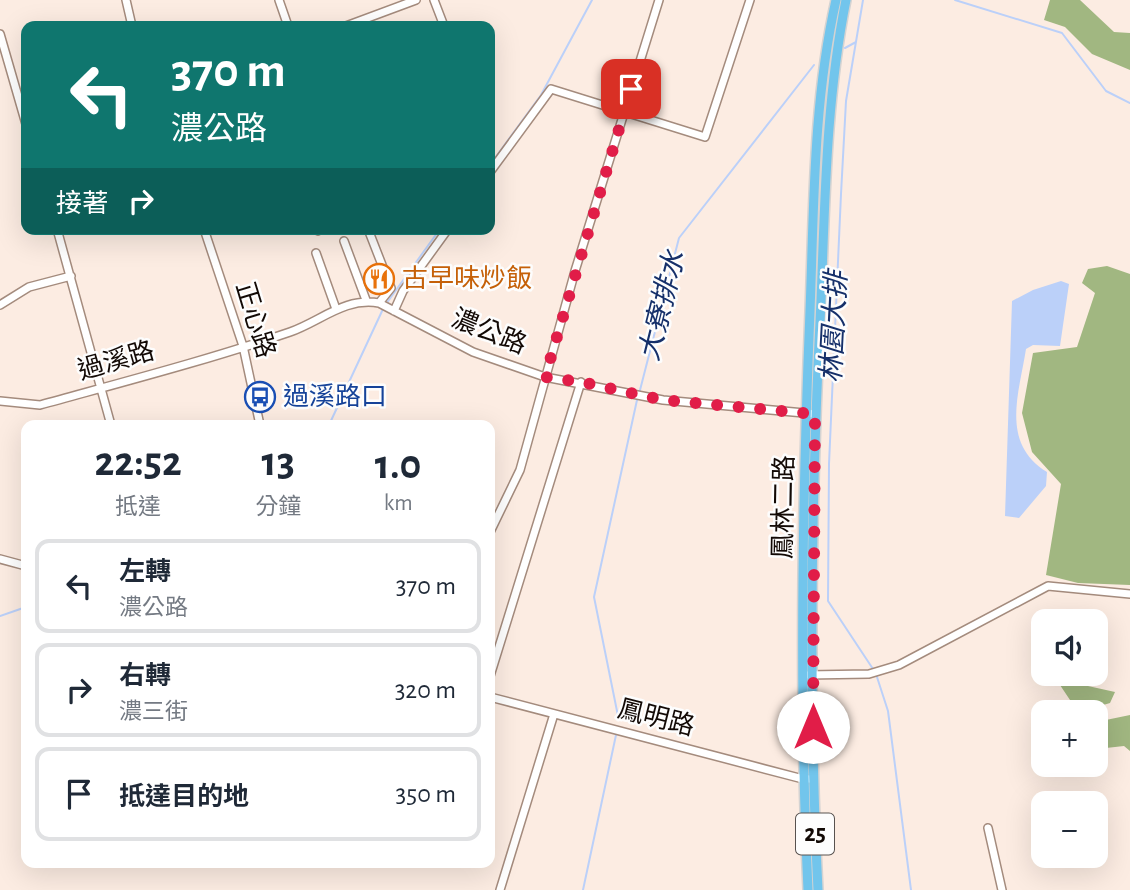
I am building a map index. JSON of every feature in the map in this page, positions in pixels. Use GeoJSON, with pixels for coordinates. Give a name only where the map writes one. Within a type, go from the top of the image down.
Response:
{"type":"FeatureCollection","features":[{"type":"Feature","properties":{"kind":"main road","name":"鳳林二路"},"geometry":{"type":"LineString","coordinates":[[808,890],[810,414],[819,89],[836,0]]}},
{"type":"Feature","properties":{"kind":"main road","name":"鳳林二路"},"geometry":{"type":"LineString","coordinates":[[810,414],[831,89],[846,0]]}},
{"type":"Feature","properties":{"kind":"main road","name":"鳳林二路"},"geometry":{"type":"LineString","coordinates":[[808,779],[818,890]]}},
{"type":"Feature","properties":{"kind":"street"},"geometry":{"type":"LineString","coordinates":[[126,0],[131,21]]}},
{"type":"Feature","properties":{"kind":"street"},"geometry":{"type":"LineString","coordinates":[[279,0],[286,21]]}},
{"type":"Feature","properties":{"kind":"street"},"geometry":{"type":"LineString","coordinates":[[359,21],[416,0]]}},
{"type":"Feature","properties":{"kind":"street"},"geometry":{"type":"LineString","coordinates":[[434,0],[442,21]]}},
{"type":"Feature","properties":{"kind":"street"},"geometry":{"type":"LineString","coordinates":[[495,522],[520,470],[545,377],[659,0]]}},
{"type":"Feature","properties":{"kind":"street"},"geometry":{"type":"LineString","coordinates":[[495,165],[551,89],[705,137],[750,0]]}},
{"type":"Feature","properties":{"kind":"street"},"geometry":{"type":"LineString","coordinates":[[0,34],[21,107]]}},
{"type":"Feature","properties":{"kind":"street"},"geometry":{"type":"LineString","coordinates":[[59,235],[110,420]]}},
{"type":"Feature","properties":{"kind":"street","name":"正心路"},"geometry":{"type":"LineString","coordinates":[[206,235],[243,346],[259,420]]}},
{"type":"Feature","properties":{"kind":"street"},"geometry":{"type":"LineString","coordinates":[[370,235],[391,288],[386,306]]}},
{"type":"Feature","properties":{"kind":"street"},"geometry":{"type":"LineString","coordinates":[[386,306],[403,290],[444,235]]}},
{"type":"Feature","properties":{"kind":"street"},"geometry":{"type":"LineString","coordinates":[[344,241],[366,300]]}},
{"type":"Feature","properties":{"kind":"street"},"geometry":{"type":"LineString","coordinates":[[316,253],[336,309]]}},
{"type":"Feature","properties":{"kind":"street"},"geometry":{"type":"LineString","coordinates":[[0,305],[29,287],[71,276]]}},
{"type":"Feature","properties":{"kind":"street","name":"濃公路"},"geometry":{"type":"LineString","coordinates":[[243,346],[293,331],[336,309],[366,300],[386,306],[472,352],[545,377],[581,382],[645,397],[810,414]]}},
{"type":"Feature","properties":{"kind":"street","name":"過溪路"},"geometry":{"type":"LineString","coordinates":[[0,401],[40,405],[243,346]]}},
{"type":"Feature","properties":{"kind":"street"},"geometry":{"type":"LineString","coordinates":[[495,660],[581,382]]}},
{"type":"Feature","properties":{"kind":"street"},"geometry":{"type":"LineString","coordinates":[[0,559],[21,565]]}},
{"type":"Feature","properties":{"kind":"street"},"geometry":{"type":"LineString","coordinates":[[808,675],[869,674],[910,661],[1048,586],[1130,594]]}},
{"type":"Feature","properties":{"kind":"street","name":"鳳明路"},"geometry":{"type":"LineString","coordinates":[[495,698],[808,779]]}},
{"type":"Feature","properties":{"kind":"street"},"geometry":{"type":"LineString","coordinates":[[500,890],[554,714]]}},
{"type":"Feature","properties":{"kind":"street"},"geometry":{"type":"LineString","coordinates":[[988,828],[1002,890]]}},
{"type":"Feature","properties":{"kind":"green space"},"geometry":{"type":"Polygon","coordinates":[[[1050,0],[1080,0],[1114,32],[1130,33],[1130,70],[1092,54],[1065,27],[1044,20],[1050,0]]]}},
{"type":"Feature","properties":{"kind":"green space"},"geometry":{"type":"Polygon","coordinates":[[[1107,266],[1130,274],[1130,585],[1078,583],[1046,575],[1061,484],[1032,452],[1022,413],[1033,353],[1077,347],[1095,293],[1082,283],[1088,269],[1107,266]]]}},
{"type":"Feature","properties":{"kind":"green space"},"geometry":{"type":"Polygon","coordinates":[[[1061,686],[1088,686],[1115,692],[1108,704],[1108,700],[1070,700],[1061,686]]]}},
{"type":"Feature","properties":{"kind":"green space"},"geometry":{"type":"Polygon","coordinates":[[[1130,715],[1130,751],[1124,746],[1108,748],[1108,720],[1130,715]]]}},
{"type":"Feature","properties":{"kind":"water"},"geometry":{"type":"Polygon","coordinates":[[[1061,281],[1069,284],[1060,346],[1033,345],[1026,349],[1017,400],[1018,432],[1023,447],[1032,460],[1047,472],[1046,486],[1019,518],[1005,516],[1012,301],[1033,290],[1061,281]]]}},
{"type":"Feature","properties":{"kind":"waterway"},"geometry":{"type":"LineString","coordinates":[[495,158],[541,95],[592,0]]}},
{"type":"Feature","properties":{"kind":"waterway","name":"林園大排"},"geometry":{"type":"LineString","coordinates":[[863,0],[846,101],[829,464],[828,601],[873,669]]}},
{"type":"Feature","properties":{"kind":"waterway"},"geometry":{"type":"LineString","coordinates":[[955,0],[1062,33],[1106,91],[1130,103]]}},
{"type":"Feature","properties":{"kind":"waterway"},"geometry":{"type":"LineString","coordinates":[[845,48],[856,42]]}},
{"type":"Feature","properties":{"kind":"waterway","name":"大寮排水"},"geometry":{"type":"LineString","coordinates":[[639,394],[679,238],[814,65]]}},
{"type":"Feature","properties":{"kind":"waterway"},"geometry":{"type":"LineString","coordinates":[[386,304],[436,235]]}},
{"type":"Feature","properties":{"kind":"waterway"},"geometry":{"type":"LineString","coordinates":[[331,420],[383,309]]}},
{"type":"Feature","properties":{"kind":"waterway","name":"大寮排水"},"geometry":{"type":"LineString","coordinates":[[618,716],[594,597],[637,400]]}},
{"type":"Feature","properties":{"kind":"waterway"},"geometry":{"type":"LineString","coordinates":[[0,616],[21,609]]}},
{"type":"Feature","properties":{"kind":"waterway","name":"林園大排"},"geometry":{"type":"LineString","coordinates":[[876,674],[888,711],[911,890]]}},
{"type":"Feature","properties":{"kind":"waterway"},"geometry":{"type":"LineString","coordinates":[[583,890],[616,735]]}},
{"type":"Feature","properties":{"kind":"place","name":"古早味炒飯"},"geometry":{"type":"Point","coordinates":[379,279]}},
{"type":"Feature","properties":{"kind":"place","name":"過溪路口"},"geometry":{"type":"Point","coordinates":[260,397]}},
{"type":"Feature","properties":{"kind":"route"},"geometry":{"type":"LineString","coordinates":[[631,89],[545,377],[663,400],[815,414],[813,727]]}}]}
